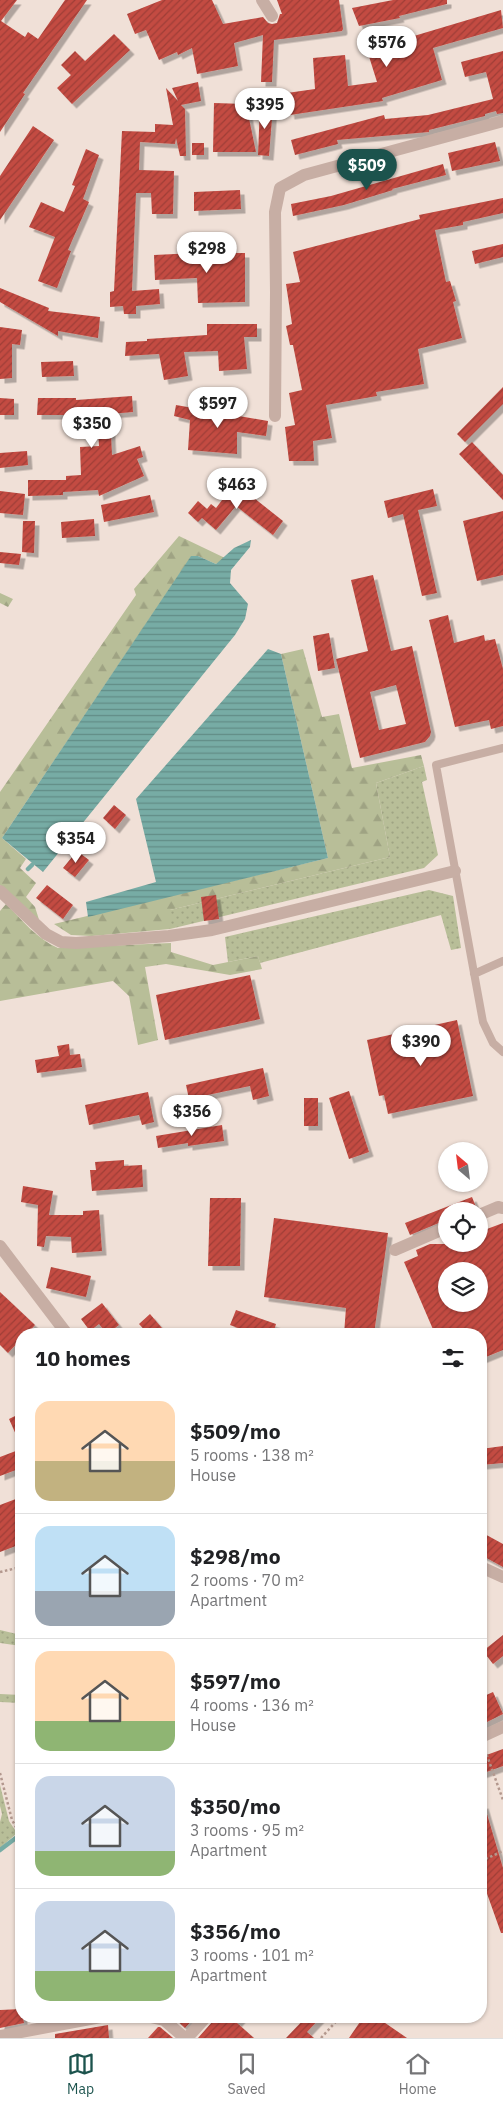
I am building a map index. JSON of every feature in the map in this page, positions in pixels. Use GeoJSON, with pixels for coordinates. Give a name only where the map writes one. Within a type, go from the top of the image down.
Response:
{"type":"FeatureCollection","features":[{"type":"Feature","properties":{"kind":"street"},"geometry":{"type":"LineString","coordinates":[[262,0],[272,16]]}},
{"type":"Feature","properties":{"kind":"street"},"geometry":{"type":"LineString","coordinates":[[275,416],[274,212],[280,188],[304,175],[503,121]]}},
{"type":"Feature","properties":{"kind":"street"},"geometry":{"type":"LineString","coordinates":[[0,891],[46,934],[61,942],[76,942],[169,936],[212,930],[455,871]]}},
{"type":"Feature","properties":{"kind":"street"},"geometry":{"type":"LineString","coordinates":[[488,1211],[498,1207],[503,1208]]}},
{"type":"Feature","properties":{"kind":"street"},"geometry":{"type":"LineString","coordinates":[[395,1250],[438,1231]]}},
{"type":"Feature","properties":{"kind":"street"},"geometry":{"type":"LineString","coordinates":[[0,1246],[63,1328]]}},
{"type":"Feature","properties":{"kind":"street"},"geometry":{"type":"LineString","coordinates":[[487,1570],[503,1577]]}},
{"type":"Feature","properties":{"kind":"street"},"geometry":{"type":"LineString","coordinates":[[487,1739],[503,1727]]}},
{"type":"Feature","properties":{"kind":"street"},"geometry":{"type":"LineString","coordinates":[[0,2036],[69,2023]]}},
{"type":"Feature","properties":{"kind":"street"},"geometry":{"type":"LineString","coordinates":[[168,2023],[186,2038],[200,2023]]}},
{"type":"Feature","properties":{"kind":"lane"},"geometry":{"type":"LineString","coordinates":[[503,748],[436,765],[483,1022],[493,1043],[503,1052]]}},
{"type":"Feature","properties":{"kind":"lane"},"geometry":{"type":"LineString","coordinates":[[474,974],[503,961]]}},
{"type":"Feature","properties":{"kind":"path"},"geometry":{"type":"LineString","coordinates":[[0,1572],[15,1568]]}},
{"type":"Feature","properties":{"kind":"path"},"geometry":{"type":"LineString","coordinates":[[487,1754],[503,1800]]}},
{"type":"Feature","properties":{"kind":"path"},"geometry":{"type":"LineString","coordinates":[[0,1773],[15,1825]]}},
{"type":"Feature","properties":{"kind":"path"},"geometry":{"type":"LineString","coordinates":[[487,1858],[503,1851]]}},
{"type":"Feature","properties":{"kind":"path"},"geometry":{"type":"LineString","coordinates":[[321,2038],[335,2023]]}},
{"type":"Feature","properties":{"kind":"green space"},"geometry":{"type":"Polygon","coordinates":[[[179,536],[225,558],[216,564],[198,556],[191,557],[2,838],[26,859],[20,868],[36,883],[26,897],[35,907],[41,926],[0,885],[0,792],[136,595],[134,589],[179,536]]]}},
{"type":"Feature","properties":{"kind":"green space"},"geometry":{"type":"Polygon","coordinates":[[[0,593],[13,599],[8,607],[0,603],[0,593]]]}},
{"type":"Feature","properties":{"kind":"green space"},"geometry":{"type":"Polygon","coordinates":[[[303,649],[322,717],[339,714],[352,768],[421,755],[424,766],[376,783],[390,857],[170,910],[170,929],[92,936],[71,935],[54,924],[328,858],[281,654],[303,649]]]}},
{"type":"Feature","properties":{"kind":"green space"},"geometry":{"type":"Polygon","coordinates":[[[424,766],[427,780],[422,782],[438,855],[424,868],[170,929],[170,910],[390,857],[376,783],[424,766]]]}},
{"type":"Feature","properties":{"kind":"green space"},"geometry":{"type":"Polygon","coordinates":[[[429,890],[453,896],[461,948],[451,950],[441,915],[260,963],[258,956],[228,962],[225,937],[429,890]]]}},
{"type":"Feature","properties":{"kind":"green space"},"geometry":{"type":"Polygon","coordinates":[[[6,904],[37,934],[58,948],[171,943],[171,952],[213,965],[258,956],[262,969],[230,975],[166,964],[145,967],[158,1040],[138,1045],[129,996],[113,981],[0,1001],[0,911],[6,904]]]}},
{"type":"Feature","properties":{"kind":"green space"},"geometry":{"type":"Polygon","coordinates":[[[0,1630],[15,1634],[15,1645],[0,1643],[0,1630]]]}},
{"type":"Feature","properties":{"kind":"green space"},"geometry":{"type":"Polygon","coordinates":[[[0,1694],[15,1695],[15,1703],[0,1702],[0,1694]]]}},
{"type":"Feature","properties":{"kind":"green space"},"geometry":{"type":"Polygon","coordinates":[[[0,1785],[9,1821],[15,1830],[15,1835],[0,1848],[0,1822],[2,1814],[0,1785]]]}},
{"type":"Feature","properties":{"kind":"water"},"geometry":{"type":"Polygon","coordinates":[[[251,540],[250,547],[231,570],[230,583],[248,604],[245,619],[235,635],[43,872],[2,838],[191,556],[198,556],[216,564],[234,548],[251,540]]]}},
{"type":"Feature","properties":{"kind":"water"},"geometry":{"type":"Polygon","coordinates":[[[268,649],[281,654],[328,858],[88,917],[86,902],[156,882],[136,799],[268,649]]]}},
{"type":"Feature","properties":{"kind":"building"},"geometry":{"type":"Polygon","coordinates":[[[0,0],[17,0],[1,21],[25,37],[28,32],[38,39],[65,0],[87,0],[23,93],[25,94],[0,132],[0,0]]]}},
{"type":"Feature","properties":{"kind":"building"},"geometry":{"type":"Polygon","coordinates":[[[162,0],[212,0],[223,24],[263,17],[268,23],[272,24],[277,23],[280,14],[282,14],[277,0],[339,0],[343,29],[342,31],[274,40],[272,82],[261,82],[263,35],[234,43],[238,66],[197,74],[192,48],[178,55],[177,52],[159,60],[146,30],[135,34],[127,14],[162,0]]]}},
{"type":"Feature","properties":{"kind":"building"},"geometry":{"type":"Polygon","coordinates":[[[393,0],[447,0],[447,4],[399,16],[400,18],[359,26],[352,8],[393,0]]]}},
{"type":"Feature","properties":{"kind":"building"},"geometry":{"type":"Polygon","coordinates":[[[501,10],[503,28],[433,48],[442,80],[382,98],[383,101],[290,115],[287,93],[315,89],[313,58],[345,55],[348,86],[377,82],[367,50],[501,10]]]}},
{"type":"Feature","properties":{"kind":"building"},"geometry":{"type":"Polygon","coordinates":[[[114,34],[130,50],[72,104],[57,88],[71,75],[61,65],[75,51],[85,61],[114,34]]]}},
{"type":"Feature","properties":{"kind":"building"},"geometry":{"type":"Polygon","coordinates":[[[503,51],[503,113],[497,114],[496,111],[485,114],[485,116],[429,130],[429,132],[337,140],[338,144],[295,155],[291,140],[384,115],[385,119],[428,115],[493,99],[486,72],[465,77],[461,62],[503,51]]]}},
{"type":"Feature","properties":{"kind":"building"},"geometry":{"type":"Polygon","coordinates":[[[198,82],[201,101],[181,105],[185,109],[186,156],[180,156],[176,138],[175,144],[140,142],[139,170],[174,171],[173,214],[152,214],[151,193],[136,193],[132,291],[159,289],[160,304],[136,306],[136,314],[124,314],[123,306],[110,307],[110,292],[114,291],[122,131],[155,132],[155,124],[173,125],[166,88],[178,101],[172,88],[198,82]]]}},
{"type":"Feature","properties":{"kind":"building"},"geometry":{"type":"Polygon","coordinates":[[[214,103],[246,104],[256,152],[213,152],[214,103]]]}},
{"type":"Feature","properties":{"kind":"building"},"geometry":{"type":"Polygon","coordinates":[[[260,105],[273,106],[269,156],[258,155],[260,105]]]}},
{"type":"Feature","properties":{"kind":"building"},"geometry":{"type":"Polygon","coordinates":[[[33,126],[54,140],[0,220],[0,176],[33,126]]]}},
{"type":"Feature","properties":{"kind":"building"},"geometry":{"type":"Polygon","coordinates":[[[495,142],[500,161],[452,171],[448,153],[495,142]]]}},
{"type":"Feature","properties":{"kind":"building"},"geometry":{"type":"Polygon","coordinates":[[[192,143],[204,143],[204,155],[192,155],[192,143]]]}},
{"type":"Feature","properties":{"kind":"building"},"geometry":{"type":"Polygon","coordinates":[[[86,149],[99,155],[83,199],[89,202],[68,250],[71,251],[57,288],[38,281],[55,237],[29,227],[41,202],[64,212],[75,186],[72,185],[86,149]]]}},
{"type":"Feature","properties":{"kind":"building"},"geometry":{"type":"Polygon","coordinates":[[[443,164],[446,175],[392,189],[344,205],[293,216],[291,204],[331,196],[443,164]]]}},
{"type":"Feature","properties":{"kind":"building"},"geometry":{"type":"Polygon","coordinates":[[[240,190],[241,209],[194,211],[194,192],[240,190]]]}},
{"type":"Feature","properties":{"kind":"building"},"geometry":{"type":"Polygon","coordinates":[[[503,198],[503,213],[463,222],[463,225],[435,230],[446,282],[450,281],[456,301],[453,302],[462,338],[418,349],[424,384],[376,392],[377,396],[326,405],[332,438],[313,441],[314,461],[289,461],[285,427],[295,425],[289,393],[302,390],[293,345],[290,345],[286,326],[292,324],[286,284],[300,282],[293,252],[420,219],[419,215],[503,198]]]}},
{"type":"Feature","properties":{"kind":"building"},"geometry":{"type":"Polygon","coordinates":[[[503,244],[503,257],[475,264],[472,251],[503,244]]]}},
{"type":"Feature","properties":{"kind":"building"},"geometry":{"type":"Polygon","coordinates":[[[245,253],[245,302],[198,303],[197,278],[155,280],[154,255],[245,253]]]}},
{"type":"Feature","properties":{"kind":"building"},"geometry":{"type":"Polygon","coordinates":[[[0,288],[49,308],[48,311],[100,317],[98,338],[58,331],[58,336],[0,302],[0,288]]]}},
{"type":"Feature","properties":{"kind":"building"},"geometry":{"type":"Polygon","coordinates":[[[207,324],[257,324],[257,337],[244,337],[247,369],[219,371],[218,351],[184,352],[188,376],[164,380],[159,354],[125,356],[126,342],[207,335],[207,324]]]}},
{"type":"Feature","properties":{"kind":"building"},"geometry":{"type":"Polygon","coordinates":[[[0,327],[22,330],[20,345],[12,344],[12,378],[0,379],[0,327]]]}},
{"type":"Feature","properties":{"kind":"building"},"geometry":{"type":"Polygon","coordinates":[[[73,361],[74,376],[42,377],[41,362],[73,361]]]}},
{"type":"Feature","properties":{"kind":"building"},"geometry":{"type":"Polygon","coordinates":[[[503,387],[503,404],[465,442],[457,434],[503,387]]]}},
{"type":"Feature","properties":{"kind":"building"},"geometry":{"type":"Polygon","coordinates":[[[132,396],[133,412],[110,414],[112,455],[140,446],[143,457],[137,459],[144,476],[99,496],[98,490],[63,492],[63,495],[28,496],[28,480],[66,480],[66,476],[81,475],[80,447],[99,446],[97,415],[37,415],[38,398],[76,398],[76,400],[132,396]]]}},
{"type":"Feature","properties":{"kind":"building"},"geometry":{"type":"Polygon","coordinates":[[[0,398],[14,399],[14,415],[0,415],[0,398]]]}},
{"type":"Feature","properties":{"kind":"building"},"geometry":{"type":"Polygon","coordinates":[[[176,405],[268,421],[266,436],[237,432],[237,454],[188,450],[190,420],[174,416],[176,405]]]}},
{"type":"Feature","properties":{"kind":"building"},"geometry":{"type":"Polygon","coordinates":[[[472,442],[503,475],[503,500],[459,454],[472,442]]]}},
{"type":"Feature","properties":{"kind":"building"},"geometry":{"type":"Polygon","coordinates":[[[27,451],[28,465],[0,468],[0,453],[27,451]]]}},
{"type":"Feature","properties":{"kind":"building"},"geometry":{"type":"Polygon","coordinates":[[[235,483],[283,521],[273,535],[236,506],[216,530],[202,518],[198,522],[188,513],[198,501],[207,509],[211,504],[216,508],[235,483]]]}},
{"type":"Feature","properties":{"kind":"building"},"geometry":{"type":"Polygon","coordinates":[[[433,489],[437,506],[418,510],[437,593],[422,596],[403,514],[388,518],[384,501],[433,489]]]}},
{"type":"Feature","properties":{"kind":"building"},"geometry":{"type":"Polygon","coordinates":[[[0,491],[25,494],[23,515],[0,513],[0,491]]]}},
{"type":"Feature","properties":{"kind":"building"},"geometry":{"type":"Polygon","coordinates":[[[150,495],[154,512],[104,522],[101,505],[150,495]]]}},
{"type":"Feature","properties":{"kind":"building"},"geometry":{"type":"Polygon","coordinates":[[[503,511],[503,575],[477,581],[463,521],[503,511]]]}},
{"type":"Feature","properties":{"kind":"building"},"geometry":{"type":"Polygon","coordinates":[[[94,519],[95,536],[62,538],[61,522],[94,519]]]}},
{"type":"Feature","properties":{"kind":"building"},"geometry":{"type":"Polygon","coordinates":[[[23,521],[35,521],[34,553],[22,552],[23,521]]]}},
{"type":"Feature","properties":{"kind":"building"},"geometry":{"type":"Polygon","coordinates":[[[0,552],[21,554],[19,565],[0,563],[0,552]]]}},
{"type":"Feature","properties":{"kind":"building"},"geometry":{"type":"Polygon","coordinates":[[[373,575],[391,651],[412,646],[431,732],[425,742],[360,758],[336,659],[368,651],[351,580],[373,575]],[[396,685],[370,692],[379,730],[406,724],[396,685]]]}},
{"type":"Feature","properties":{"kind":"building"},"geometry":{"type":"Polygon","coordinates":[[[448,615],[454,643],[484,635],[485,641],[495,639],[503,669],[503,726],[491,729],[489,720],[455,727],[429,620],[448,615]]]}},
{"type":"Feature","properties":{"kind":"building"},"geometry":{"type":"Polygon","coordinates":[[[329,633],[335,668],[318,671],[313,636],[329,633]]]}},
{"type":"Feature","properties":{"kind":"building"},"geometry":{"type":"Polygon","coordinates":[[[114,805],[126,815],[115,829],[103,818],[114,805]]]}},
{"type":"Feature","properties":{"kind":"building"},"geometry":{"type":"Polygon","coordinates":[[[77,851],[89,860],[75,877],[63,868],[77,851]]]}},
{"type":"Feature","properties":{"kind":"building"},"geometry":{"type":"Polygon","coordinates":[[[47,885],[73,905],[63,919],[36,898],[47,885]]]}},
{"type":"Feature","properties":{"kind":"building"},"geometry":{"type":"Polygon","coordinates":[[[216,895],[219,919],[204,921],[201,897],[216,895]]]}},
{"type":"Feature","properties":{"kind":"building"},"geometry":{"type":"Polygon","coordinates":[[[250,975],[260,1019],[165,1040],[156,995],[250,975]]]}},
{"type":"Feature","properties":{"kind":"building"},"geometry":{"type":"Polygon","coordinates":[[[457,1020],[473,1096],[388,1114],[384,1095],[379,1096],[367,1040],[457,1020]]]}},
{"type":"Feature","properties":{"kind":"building"},"geometry":{"type":"Polygon","coordinates":[[[69,1044],[70,1055],[80,1054],[82,1067],[37,1073],[35,1060],[59,1056],[57,1046],[69,1044]]]}},
{"type":"Feature","properties":{"kind":"building"},"geometry":{"type":"Polygon","coordinates":[[[263,1068],[269,1096],[253,1100],[250,1086],[189,1099],[186,1085],[263,1068]]]}},
{"type":"Feature","properties":{"kind":"building"},"geometry":{"type":"Polygon","coordinates":[[[349,1091],[369,1152],[349,1159],[329,1098],[349,1091]]]}},
{"type":"Feature","properties":{"kind":"building"},"geometry":{"type":"Polygon","coordinates":[[[148,1092],[154,1122],[142,1125],[139,1115],[89,1125],[85,1105],[148,1092]]]}},
{"type":"Feature","properties":{"kind":"building"},"geometry":{"type":"Polygon","coordinates":[[[304,1098],[318,1098],[318,1126],[304,1126],[304,1098]]]}},
{"type":"Feature","properties":{"kind":"building"},"geometry":{"type":"Polygon","coordinates":[[[222,1125],[224,1141],[188,1146],[188,1143],[158,1148],[156,1136],[222,1125]]]}},
{"type":"Feature","properties":{"kind":"building"},"geometry":{"type":"Polygon","coordinates":[[[124,1160],[124,1166],[142,1165],[143,1187],[92,1191],[90,1170],[96,1170],[95,1162],[124,1160]]]}},
{"type":"Feature","properties":{"kind":"building"},"geometry":{"type":"Polygon","coordinates":[[[23,1186],[53,1191],[49,1215],[83,1215],[83,1211],[99,1210],[102,1251],[72,1253],[71,1237],[46,1236],[44,1247],[37,1246],[38,1205],[21,1202],[23,1186]]]}},
{"type":"Feature","properties":{"kind":"building"},"geometry":{"type":"Polygon","coordinates":[[[472,1197],[474,1202],[459,1202],[472,1197]]]}},
{"type":"Feature","properties":{"kind":"building"},"geometry":{"type":"Polygon","coordinates":[[[210,1198],[241,1198],[240,1266],[208,1266],[210,1198]]]}},
{"type":"Feature","properties":{"kind":"building"},"geometry":{"type":"Polygon","coordinates":[[[438,1210],[438,1223],[410,1235],[405,1223],[438,1210]]]}},
{"type":"Feature","properties":{"kind":"building"},"geometry":{"type":"Polygon","coordinates":[[[274,1218],[388,1233],[375,1328],[344,1328],[346,1308],[264,1297],[274,1218]]]}},
{"type":"Feature","properties":{"kind":"building"},"geometry":{"type":"Polygon","coordinates":[[[503,1223],[503,1350],[487,1357],[487,1328],[432,1328],[404,1262],[418,1256],[416,1250],[430,1244],[438,1244],[438,1252],[488,1252],[488,1229],[503,1223]]]}},
{"type":"Feature","properties":{"kind":"building"},"geometry":{"type":"Polygon","coordinates":[[[51,1267],[91,1276],[86,1297],[46,1288],[51,1267]]]}},
{"type":"Feature","properties":{"kind":"building"},"geometry":{"type":"Polygon","coordinates":[[[0,1292],[35,1325],[32,1328],[15,1328],[15,1345],[8,1353],[0,1345],[0,1292]]]}},
{"type":"Feature","properties":{"kind":"building"},"geometry":{"type":"Polygon","coordinates":[[[102,1303],[119,1325],[115,1328],[102,1328],[99,1324],[94,1328],[88,1328],[81,1319],[102,1303]]]}},
{"type":"Feature","properties":{"kind":"building"},"geometry":{"type":"Polygon","coordinates":[[[236,1310],[276,1324],[275,1328],[238,1328],[230,1325],[236,1310]]]}},
{"type":"Feature","properties":{"kind":"building"},"geometry":{"type":"Polygon","coordinates":[[[150,1314],[162,1328],[143,1328],[139,1324],[150,1314]]]}},
{"type":"Feature","properties":{"kind":"building"},"geometry":{"type":"Polygon","coordinates":[[[15,1416],[15,1432],[9,1419],[15,1416]]]}},
{"type":"Feature","properties":{"kind":"building"},"geometry":{"type":"Polygon","coordinates":[[[503,1446],[503,1463],[487,1464],[487,1448],[503,1446]]]}},
{"type":"Feature","properties":{"kind":"building"},"geometry":{"type":"Polygon","coordinates":[[[15,1451],[15,1470],[0,1476],[0,1457],[15,1451]]]}},
{"type":"Feature","properties":{"kind":"building"},"geometry":{"type":"Polygon","coordinates":[[[15,1499],[15,1546],[0,1552],[0,1505],[15,1499]]]}},
{"type":"Feature","properties":{"kind":"building"},"geometry":{"type":"Polygon","coordinates":[[[487,1535],[503,1544],[503,1567],[487,1558],[487,1535]]]}},
{"type":"Feature","properties":{"kind":"building"},"geometry":{"type":"Polygon","coordinates":[[[503,1635],[503,1656],[493,1664],[487,1656],[487,1648],[503,1635]]]}},
{"type":"Feature","properties":{"kind":"building"},"geometry":{"type":"Polygon","coordinates":[[[493,1692],[503,1714],[487,1722],[487,1708],[487,1695],[493,1692]]]}},
{"type":"Feature","properties":{"kind":"building"},"geometry":{"type":"Polygon","coordinates":[[[503,1749],[503,1766],[487,1772],[487,1755],[503,1749]]]}},
{"type":"Feature","properties":{"kind":"building"},"geometry":{"type":"Polygon","coordinates":[[[487,1814],[503,1868],[503,1933],[501,1933],[487,1894],[487,1814]]]}},
{"type":"Feature","properties":{"kind":"building"},"geometry":{"type":"Polygon","coordinates":[[[15,2009],[15,2023],[24,2023],[0,2028],[0,2010],[15,2009]]]}},
{"type":"Feature","properties":{"kind":"building"},"geometry":{"type":"Polygon","coordinates":[[[180,2023],[190,2023],[185,2028],[180,2023]]]}},
{"type":"Feature","properties":{"kind":"building"},"geometry":{"type":"Polygon","coordinates":[[[211,2023],[237,2023],[254,2038],[198,2038],[211,2023]]]}},
{"type":"Feature","properties":{"kind":"building"},"geometry":{"type":"Polygon","coordinates":[[[300,2023],[315,2023],[307,2032],[314,2038],[286,2038],[300,2023]]]}},
{"type":"Feature","properties":{"kind":"building"},"geometry":{"type":"Polygon","coordinates":[[[359,2023],[385,2023],[407,2038],[349,2038],[359,2023]]]}},
{"type":"Feature","properties":{"kind":"building"},"geometry":{"type":"Polygon","coordinates":[[[108,2025],[109,2038],[55,2038],[55,2034],[108,2025]]]}},
{"type":"Feature","properties":{"kind":"building"},"geometry":{"type":"Polygon","coordinates":[[[160,2027],[173,2038],[148,2038],[160,2027]]]}},
{"type":"Feature","properties":{"kind":"waterway"},"geometry":{"type":"LineString","coordinates":[[28,869],[32,865]]}},
{"type":"Feature","properties":{"kind":"waterway"},"geometry":{"type":"LineString","coordinates":[[0,1850],[15,1839]]}}]}
